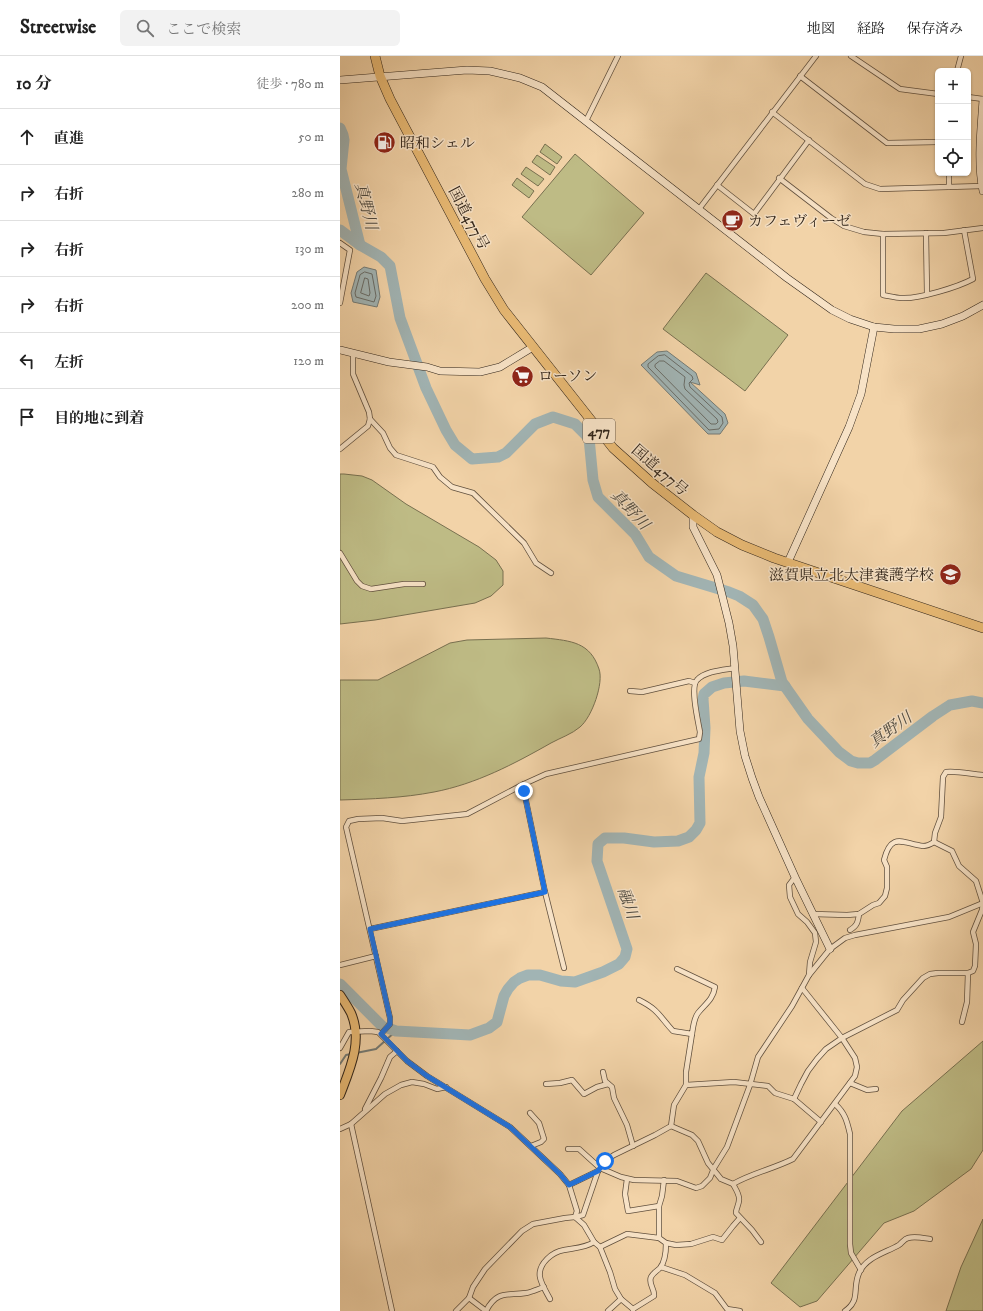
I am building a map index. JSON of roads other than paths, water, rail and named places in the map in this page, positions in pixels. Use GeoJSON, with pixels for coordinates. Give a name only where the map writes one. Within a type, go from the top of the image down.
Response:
{"type":"FeatureCollection","features":[{"type":"Feature","properties":{"kind":"highway","name":"国道477号"},"geometry":{"type":"LineString","coordinates":[[375,56],[380,76],[390,99],[485,279],[504,310],[613,448],[652,483],[693,516],[717,532],[742,545],[983,628]]}},
{"type":"Feature","properties":{"kind":"main road"},"geometry":{"type":"LineString","coordinates":[[340,995],[351,1014],[355,1031],[356,1048],[352,1064],[340,1095]]}},
{"type":"Feature","properties":{"kind":"street"},"geometry":{"type":"LineString","coordinates":[[586,121],[618,56]]}},
{"type":"Feature","properties":{"kind":"street"},"geometry":{"type":"LineString","coordinates":[[699,209],[816,56]]}},
{"type":"Feature","properties":{"kind":"street"},"geometry":{"type":"LineString","coordinates":[[851,56],[900,89],[935,94]]}},
{"type":"Feature","properties":{"kind":"street"},"geometry":{"type":"LineString","coordinates":[[959,68],[961,56]]}},
{"type":"Feature","properties":{"kind":"street"},"geometry":{"type":"LineString","coordinates":[[340,80],[466,70],[490,72],[520,78],[542,87],[787,278],[832,310],[850,319],[874,327],[919,329],[942,324],[963,316],[983,305]]}},
{"type":"Feature","properties":{"kind":"street"},"geometry":{"type":"LineString","coordinates":[[800,76],[887,143],[935,142]]}},
{"type":"Feature","properties":{"kind":"street"},"geometry":{"type":"LineString","coordinates":[[772,112],[865,184],[872,187],[880,189],[949,187],[982,188],[980,140],[983,100],[971,98]]}},
{"type":"Feature","properties":{"kind":"street"},"geometry":{"type":"LineString","coordinates":[[717,185],[754,214],[808,140]]}},
{"type":"Feature","properties":{"kind":"street"},"geometry":{"type":"LineString","coordinates":[[949,176],[949,187]]}},
{"type":"Feature","properties":{"kind":"street"},"geometry":{"type":"LineString","coordinates":[[779,178],[831,218],[844,226],[864,232],[884,234],[944,233],[983,228]]}},
{"type":"Feature","properties":{"kind":"street"},"geometry":{"type":"LineString","coordinates":[[884,234],[884,295],[903,298],[963,285],[973,279],[964,230]]}},
{"type":"Feature","properties":{"kind":"street"},"geometry":{"type":"LineString","coordinates":[[926,233],[926,294]]}},
{"type":"Feature","properties":{"kind":"street"},"geometry":{"type":"LineString","coordinates":[[340,243],[350,250],[340,303]]}},
{"type":"Feature","properties":{"kind":"street"},"geometry":{"type":"LineString","coordinates":[[788,562],[850,427],[861,394],[874,327]]}},
{"type":"Feature","properties":{"kind":"street"},"geometry":{"type":"LineString","coordinates":[[340,350],[409,365],[427,367],[440,371],[480,372],[500,367],[533,347]]}},
{"type":"Feature","properties":{"kind":"street"},"geometry":{"type":"LineString","coordinates":[[353,353],[353,374],[370,419],[383,433],[390,448],[396,455],[433,467],[440,477],[452,487],[473,493],[524,543],[536,563],[551,573]]}},
{"type":"Feature","properties":{"kind":"street"},"geometry":{"type":"LineString","coordinates":[[340,449],[368,426],[370,419]]}},
{"type":"Feature","properties":{"kind":"street"},"geometry":{"type":"LineString","coordinates":[[693,516],[693,526],[717,575],[729,622],[735,668],[740,731],[745,756],[759,797],[795,877],[830,949]]}},
{"type":"Feature","properties":{"kind":"street"},"geometry":{"type":"LineString","coordinates":[[340,553],[357,581],[362,586],[371,588],[404,584],[423,584]]}},
{"type":"Feature","properties":{"kind":"street"},"geometry":{"type":"LineString","coordinates":[[381,1034],[390,1024],[390,1018],[346,827],[349,821],[382,818],[402,821],[467,814],[546,774],[699,739],[700,732],[694,688],[696,681],[703,675],[735,668]]}},
{"type":"Feature","properties":{"kind":"street"},"geometry":{"type":"LineString","coordinates":[[630,691],[642,692],[689,681],[695,683]]}},
{"type":"Feature","properties":{"kind":"street"},"geometry":{"type":"LineString","coordinates":[[934,842],[935,833],[941,817],[943,777],[946,772],[962,772],[983,775]]}},
{"type":"Feature","properties":{"kind":"street"},"geometry":{"type":"LineString","coordinates":[[524,784],[524,791],[545,892],[564,968]]}},
{"type":"Feature","properties":{"kind":"street"},"geometry":{"type":"LineString","coordinates":[[794,1100],[801,1084],[826,1048],[842,1038],[897,1010],[903,1000],[923,978],[930,974],[968,973],[973,971],[975,966],[976,944],[973,932],[982,910],[983,903],[976,881],[960,866],[952,851],[934,842],[923,846],[894,841],[886,851],[884,860],[887,867],[887,888],[885,896],[879,903],[873,905],[860,914],[813,914]]}},
{"type":"Feature","properties":{"kind":"street"},"geometry":{"type":"LineString","coordinates":[[795,877],[789,885],[790,897],[798,914],[807,922],[815,933],[816,938],[810,962],[809,975]]}},
{"type":"Feature","properties":{"kind":"street"},"geometry":{"type":"LineString","coordinates":[[370,929],[545,892]]}},
{"type":"Feature","properties":{"kind":"street"},"geometry":{"type":"LineString","coordinates":[[568,1149],[579,1149],[599,1170],[627,1179],[677,1181],[696,1188],[702,1186],[710,1178],[714,1168],[727,1147],[750,1085],[758,1056],[792,1006],[809,975],[830,949],[845,938],[948,917],[983,903]]}},
{"type":"Feature","properties":{"kind":"street"},"geometry":{"type":"LineString","coordinates":[[850,930],[858,923],[860,914]]}},
{"type":"Feature","properties":{"kind":"street"},"geometry":{"type":"LineString","coordinates":[[340,965],[376,956]]}},
{"type":"Feature","properties":{"kind":"street"},"geometry":{"type":"LineString","coordinates":[[671,1126],[674,1105],[686,1085],[686,1072],[697,1013],[711,1000],[715,987],[677,969]]}},
{"type":"Feature","properties":{"kind":"street"},"geometry":{"type":"LineString","coordinates":[[962,1022],[967,1002],[968,973]]}},
{"type":"Feature","properties":{"kind":"street"},"geometry":{"type":"LineString","coordinates":[[733,1184],[745,1177],[781,1165],[793,1159],[855,1076],[857,1067],[855,1058],[842,1038],[802,988]]}},
{"type":"Feature","properties":{"kind":"street"},"geometry":{"type":"LineString","coordinates":[[639,1000],[660,1013],[673,1031],[692,1034]]}},
{"type":"Feature","properties":{"kind":"street"},"geometry":{"type":"LineString","coordinates":[[340,1048],[349,1032],[370,1031],[381,1034],[407,1061],[427,1076],[510,1127],[531,1146],[569,1185],[577,1211],[575,1217]]}},
{"type":"Feature","properties":{"kind":"street"},"geometry":{"type":"LineString","coordinates":[[363,1113],[390,1057],[397,1051]]}},
{"type":"Feature","properties":{"kind":"street"},"geometry":{"type":"LineString","coordinates":[[603,1072],[605,1081],[612,1087],[614,1098],[627,1125],[633,1146]]}},
{"type":"Feature","properties":{"kind":"street"},"geometry":{"type":"LineString","coordinates":[[546,1084],[572,1080],[584,1094],[597,1087],[608,1084]]}},
{"type":"Feature","properties":{"kind":"street"},"geometry":{"type":"LineString","coordinates":[[340,1128],[351,1124],[385,1094],[401,1085],[412,1082],[424,1084],[437,1089],[446,1087]]}},
{"type":"Feature","properties":{"kind":"street"},"geometry":{"type":"LineString","coordinates":[[686,1085],[734,1082],[768,1086],[775,1093],[794,1100],[821,1122]]}},
{"type":"Feature","properties":{"kind":"street"},"geometry":{"type":"LineString","coordinates":[[850,1083],[867,1090],[876,1089]]}},
{"type":"Feature","properties":{"kind":"street"},"geometry":{"type":"LineString","coordinates":[[835,1104],[842,1110],[850,1134],[850,1244],[851,1253],[861,1270]]}},
{"type":"Feature","properties":{"kind":"street"},"geometry":{"type":"LineString","coordinates":[[530,1113],[539,1123],[544,1139],[541,1142],[531,1146]]}},
{"type":"Feature","properties":{"kind":"street"},"geometry":{"type":"LineString","coordinates":[[351,1124],[392,1311]]}},
{"type":"Feature","properties":{"kind":"street"},"geometry":{"type":"LineString","coordinates":[[456,1311],[468,1298],[473,1286],[485,1269],[522,1231],[533,1224],[583,1215],[599,1170],[605,1161],[671,1126]]}},
{"type":"Feature","properties":{"kind":"street"},"geometry":{"type":"LineString","coordinates":[[671,1126],[683,1132],[689,1132],[698,1141],[708,1163],[714,1168],[721,1179],[733,1184],[739,1196],[736,1213],[761,1242]]}},
{"type":"Feature","properties":{"kind":"street"},"geometry":{"type":"LineString","coordinates":[[569,1185],[599,1170]]}},
{"type":"Feature","properties":{"kind":"street"},"geometry":{"type":"LineString","coordinates":[[627,1179],[625,1194],[628,1211],[659,1206]]}},
{"type":"Feature","properties":{"kind":"street"},"geometry":{"type":"LineString","coordinates":[[659,1238],[659,1206],[664,1180]]}},
{"type":"Feature","properties":{"kind":"street"},"geometry":{"type":"LineString","coordinates":[[575,1217],[584,1225],[594,1242],[600,1247],[615,1289],[621,1299],[633,1310],[654,1296],[654,1291],[650,1282],[651,1276],[661,1267],[666,1253],[666,1243]]}},
{"type":"Feature","properties":{"kind":"street"},"geometry":{"type":"LineString","coordinates":[[600,1247],[627,1234],[659,1238],[666,1243],[676,1245],[691,1244],[713,1237],[722,1240],[740,1218]]}},
{"type":"Feature","properties":{"kind":"street"},"geometry":{"type":"LineString","coordinates":[[845,1311],[855,1301],[855,1284],[861,1270],[872,1259],[899,1245],[907,1238],[916,1237],[930,1239]]}},
{"type":"Feature","properties":{"kind":"street"},"geometry":{"type":"LineString","coordinates":[[550,1299],[540,1278],[540,1269],[552,1254],[561,1250],[588,1246],[594,1242]]}},
{"type":"Feature","properties":{"kind":"street"},"geometry":{"type":"LineString","coordinates":[[661,1267],[685,1275],[715,1293],[727,1309],[740,1311]]}},
{"type":"Feature","properties":{"kind":"street"},"geometry":{"type":"LineString","coordinates":[[468,1298],[486,1311],[489,1304],[498,1297],[508,1293],[526,1293],[544,1287]]}},
{"type":"Feature","properties":{"kind":"street"},"geometry":{"type":"LineString","coordinates":[[608,1311],[621,1299]]}},
{"type":"Feature","properties":{"kind":"water"},"geometry":{"type":"Polygon","coordinates":[[[364,267],[376,270],[380,297],[377,307],[353,302],[351,293],[357,272],[364,267]]]}},
{"type":"Feature","properties":{"kind":"water"},"geometry":{"type":"Polygon","coordinates":[[[667,351],[696,373],[700,385],[690,382],[725,414],[728,423],[720,434],[708,434],[641,365],[657,352],[667,351]]]}},
{"type":"Feature","properties":{"kind":"waterway","name":"真野川"},"geometry":{"type":"LineString","coordinates":[[340,128],[344,140],[341,169],[360,245]]}},
{"type":"Feature","properties":{"kind":"waterway","name":"真野川"},"geometry":{"type":"LineString","coordinates":[[340,230],[360,245],[381,257],[390,266],[400,318],[426,388],[446,430],[455,445],[472,459],[498,457],[506,453],[535,424],[553,417],[575,424],[589,438],[593,480],[598,497],[635,534],[649,557],[676,576],[729,592],[739,596],[753,605],[763,619],[782,682],[808,719],[839,752],[851,761],[858,763],[870,763],[950,705],[972,701],[983,703]]}},
{"type":"Feature","properties":{"kind":"waterway","name":"融川"},"geometry":{"type":"LineString","coordinates":[[340,984],[382,1026],[396,1031],[470,1035],[489,1028],[497,1022],[504,996],[514,982],[520,978],[528,975],[540,975],[561,981],[575,982],[603,972],[619,964],[625,957],[627,949],[597,861],[598,844],[605,838],[624,838],[654,842],[678,841],[689,837],[700,823],[699,777],[704,753],[704,694],[712,687],[724,683],[744,681],[785,686]]}},
{"type":"Feature","properties":{"kind":"waterway"},"geometry":{"type":"LineString","coordinates":[[356,1053],[376,1049],[396,1031]]}},
{"type":"Feature","properties":{"kind":"waterway"},"geometry":{"type":"LineString","coordinates":[[340,1064],[346,1055],[351,1054]]}},
{"type":"Feature","properties":{"kind":"place","name":"昭和シェル"},"geometry":{"type":"Point","coordinates":[385,143]}},
{"type":"Feature","properties":{"kind":"place","name":"カフェヴィーゼ"},"geometry":{"type":"Point","coordinates":[732,221]}},
{"type":"Feature","properties":{"kind":"place","name":"ローソン"},"geometry":{"type":"Point","coordinates":[523,376]}},
{"type":"Feature","properties":{"kind":"place","name":"滋賀県立北大津養護学校"},"geometry":{"type":"Point","coordinates":[950,575]}}]}
